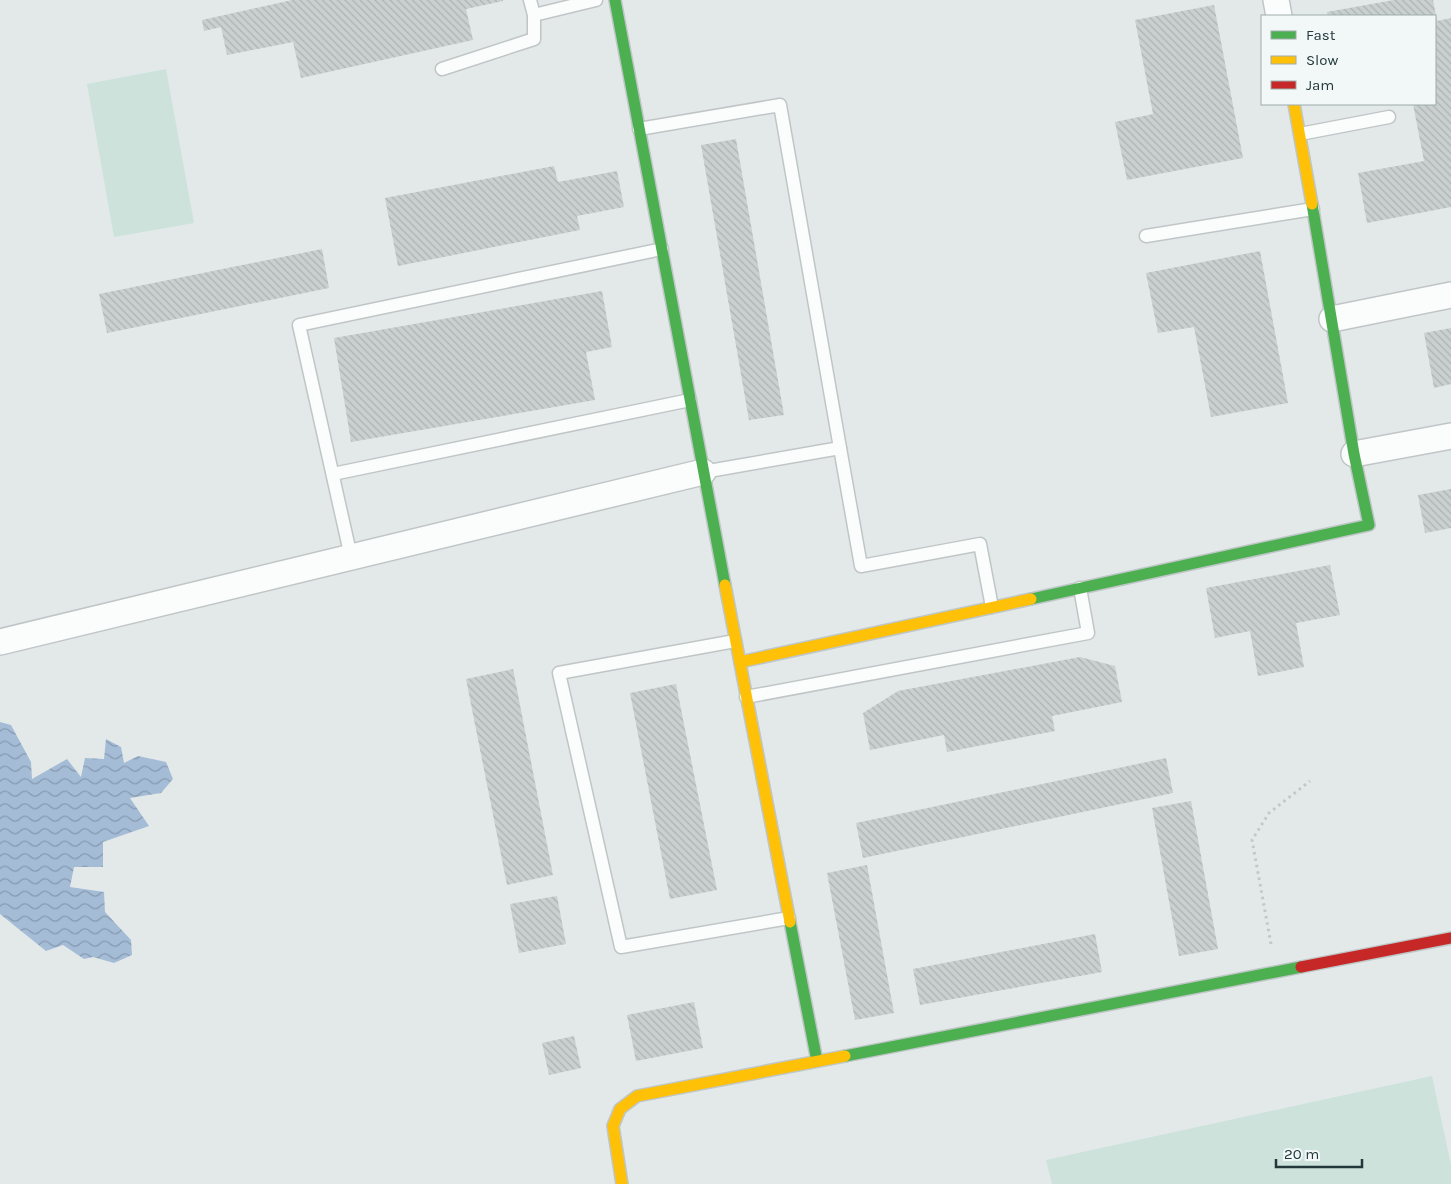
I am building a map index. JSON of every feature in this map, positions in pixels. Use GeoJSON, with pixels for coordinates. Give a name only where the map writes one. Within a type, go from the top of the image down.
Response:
{"type":"FeatureCollection","features":[{"type":"Feature","properties":{"kind":"street"},"geometry":{"type":"LineString","coordinates":[[615,0],[703,472],[817,1061]]}},
{"type":"Feature","properties":{"kind":"street"},"geometry":{"type":"LineString","coordinates":[[1276,0],[1279,15]]}},
{"type":"Feature","properties":{"kind":"street"},"geometry":{"type":"LineString","coordinates":[[740,662],[1369,525],[1354,454],[1294,105]]}},
{"type":"Feature","properties":{"kind":"street"},"geometry":{"type":"LineString","coordinates":[[1332,319],[1451,295]]}},
{"type":"Feature","properties":{"kind":"street"},"geometry":{"type":"LineString","coordinates":[[1354,454],[1451,436]]}},
{"type":"Feature","properties":{"kind":"street"},"geometry":{"type":"LineString","coordinates":[[0,642],[703,472]]}},
{"type":"Feature","properties":{"kind":"street"},"geometry":{"type":"LineString","coordinates":[[622,1184],[613,1126],[620,1109],[637,1096],[1451,938]]}},
{"type":"Feature","properties":{"kind":"lane"},"geometry":{"type":"LineString","coordinates":[[442,68],[534,40],[534,15],[530,0]]}},
{"type":"Feature","properties":{"kind":"lane"},"geometry":{"type":"LineString","coordinates":[[534,15],[596,0]]}},
{"type":"Feature","properties":{"kind":"lane"},"geometry":{"type":"LineString","coordinates":[[640,129],[780,105],[861,566],[980,544],[992,607]]}},
{"type":"Feature","properties":{"kind":"lane"},"geometry":{"type":"LineString","coordinates":[[1300,134],[1388,118]]}},
{"type":"Feature","properties":{"kind":"lane"},"geometry":{"type":"LineString","coordinates":[[1146,236],[1313,209]]}},
{"type":"Feature","properties":{"kind":"lane"},"geometry":{"type":"LineString","coordinates":[[351,557],[299,325],[662,250]]}},
{"type":"Feature","properties":{"kind":"lane"},"geometry":{"type":"LineString","coordinates":[[333,474],[690,400]]}},
{"type":"Feature","properties":{"kind":"lane"},"geometry":{"type":"LineString","coordinates":[[703,472],[840,448]]}},
{"type":"Feature","properties":{"kind":"lane"},"geometry":{"type":"LineString","coordinates":[[746,697],[1088,633],[1080,588]]}},
{"type":"Feature","properties":{"kind":"lane"},"geometry":{"type":"LineString","coordinates":[[736,640],[560,673],[621,947],[789,918]]}},
{"type":"Feature","properties":{"kind":"path"},"geometry":{"type":"LineString","coordinates":[[1276,972],[1252,840],[1269,812],[1310,781]]}},
{"type":"Feature","properties":{"kind":"green space"},"geometry":{"type":"Polygon","coordinates":[[[166,69],[194,223],[114,237],[87,84],[166,69]]]}},
{"type":"Feature","properties":{"kind":"green space"},"geometry":{"type":"Polygon","coordinates":[[[1432,1076],[1451,1165],[1451,1184],[1052,1184],[1046,1160],[1432,1076]]]}},
{"type":"Feature","properties":{"kind":"water"},"geometry":{"type":"Polygon","coordinates":[[[0,722],[11,725],[31,762],[32,779],[67,759],[81,777],[85,758],[104,759],[106,739],[121,747],[124,763],[138,756],[166,762],[173,779],[161,793],[130,798],[149,826],[103,842],[103,867],[74,867],[70,887],[104,892],[105,912],[131,940],[132,955],[114,963],[93,957],[84,959],[63,945],[46,951],[0,914],[0,722]]]}},
{"type":"Feature","properties":{"kind":"building"},"geometry":{"type":"Polygon","coordinates":[[[292,0],[503,1],[466,9],[473,40],[301,78],[293,42],[227,55],[221,27],[204,31],[202,20],[292,0]]]}},
{"type":"Feature","properties":{"kind":"building"},"geometry":{"type":"Polygon","coordinates":[[[1394,0],[1433,0],[1436,15],[1328,15],[1327,12],[1394,0]]]}},
{"type":"Feature","properties":{"kind":"building"},"geometry":{"type":"Polygon","coordinates":[[[1214,5],[1243,158],[1127,180],[1115,122],[1153,114],[1135,20],[1214,5]]]}},
{"type":"Feature","properties":{"kind":"building"},"geometry":{"type":"Polygon","coordinates":[[[1436,16],[1437,21],[1451,18],[1451,207],[1367,223],[1358,173],[1424,161],[1413,105],[1436,105],[1436,16]]]}},
{"type":"Feature","properties":{"kind":"building"},"geometry":{"type":"Polygon","coordinates":[[[736,139],[784,415],[749,420],[701,145],[736,139]]]}},
{"type":"Feature","properties":{"kind":"building"},"geometry":{"type":"Polygon","coordinates":[[[554,166],[558,182],[617,171],[624,207],[577,216],[580,230],[398,266],[385,198],[554,166]]]}},
{"type":"Feature","properties":{"kind":"building"},"geometry":{"type":"Polygon","coordinates":[[[322,249],[329,288],[107,333],[99,294],[322,249]]]}},
{"type":"Feature","properties":{"kind":"building"},"geometry":{"type":"Polygon","coordinates":[[[1260,251],[1288,403],[1211,417],[1194,327],[1158,333],[1146,273],[1260,251]]]}},
{"type":"Feature","properties":{"kind":"building"},"geometry":{"type":"Polygon","coordinates":[[[602,291],[612,347],[586,352],[595,400],[351,442],[334,338],[602,291]]]}},
{"type":"Feature","properties":{"kind":"building"},"geometry":{"type":"Polygon","coordinates":[[[1451,328],[1451,384],[1434,388],[1424,333],[1451,328]]]}},
{"type":"Feature","properties":{"kind":"building"},"geometry":{"type":"Polygon","coordinates":[[[1451,489],[1451,528],[1425,533],[1418,495],[1451,489]]]}},
{"type":"Feature","properties":{"kind":"building"},"geometry":{"type":"Polygon","coordinates":[[[1330,565],[1340,615],[1296,623],[1304,667],[1258,676],[1250,631],[1215,638],[1206,588],[1330,565]]]}},
{"type":"Feature","properties":{"kind":"building"},"geometry":{"type":"Polygon","coordinates":[[[1080,657],[1115,666],[1122,702],[1052,716],[1055,731],[947,752],[944,735],[870,750],[863,713],[898,691],[1080,657]]]}},
{"type":"Feature","properties":{"kind":"building"},"geometry":{"type":"Polygon","coordinates":[[[513,669],[553,875],[507,885],[466,679],[513,669]]]}},
{"type":"Feature","properties":{"kind":"building"},"geometry":{"type":"Polygon","coordinates":[[[676,684],[717,890],[670,899],[630,693],[676,684]]]}},
{"type":"Feature","properties":{"kind":"building"},"geometry":{"type":"Polygon","coordinates":[[[1166,758],[1173,793],[863,858],[856,823],[1166,758]]]}},
{"type":"Feature","properties":{"kind":"building"},"geometry":{"type":"Polygon","coordinates":[[[1191,801],[1218,949],[1179,956],[1152,808],[1191,801]]]}},
{"type":"Feature","properties":{"kind":"building"},"geometry":{"type":"Polygon","coordinates":[[[867,865],[894,1013],[855,1020],[827,873],[867,865]]]}},
{"type":"Feature","properties":{"kind":"building"},"geometry":{"type":"Polygon","coordinates":[[[557,896],[566,944],[519,953],[510,904],[557,896]]]}},
{"type":"Feature","properties":{"kind":"building"},"geometry":{"type":"Polygon","coordinates":[[[1095,934],[1102,972],[920,1005],[913,969],[1095,934]]]}},
{"type":"Feature","properties":{"kind":"building"},"geometry":{"type":"Polygon","coordinates":[[[694,1002],[703,1048],[636,1061],[627,1015],[694,1002]]]}},
{"type":"Feature","properties":{"kind":"building"},"geometry":{"type":"Polygon","coordinates":[[[574,1036],[581,1068],[549,1075],[542,1043],[574,1036]]]}},
{"type":"Feature","properties":{"kind":"traffic: fast"},"geometry":{"type":"LineString","coordinates":[[615,0],[725,585]]}},
{"type":"Feature","properties":{"kind":"traffic: fast"},"geometry":{"type":"LineString","coordinates":[[1031,599],[1369,525],[1354,454],[1312,204]]}},
{"type":"Feature","properties":{"kind":"traffic: fast"},"geometry":{"type":"LineString","coordinates":[[790,922],[817,1061]]}},
{"type":"Feature","properties":{"kind":"traffic: fast"},"geometry":{"type":"LineString","coordinates":[[845,1056],[1301,967]]}},
{"type":"Feature","properties":{"kind":"traffic: slow"},"geometry":{"type":"LineString","coordinates":[[1294,105],[1312,204]]}},
{"type":"Feature","properties":{"kind":"traffic: slow"},"geometry":{"type":"LineString","coordinates":[[725,585],[790,922]]}},
{"type":"Feature","properties":{"kind":"traffic: slow"},"geometry":{"type":"LineString","coordinates":[[740,662],[1031,599]]}},
{"type":"Feature","properties":{"kind":"traffic: slow"},"geometry":{"type":"LineString","coordinates":[[622,1184],[613,1126],[620,1109],[637,1096],[845,1056]]}},
{"type":"Feature","properties":{"kind":"traffic: jam"},"geometry":{"type":"LineString","coordinates":[[1301,967],[1451,938]]}}]}
